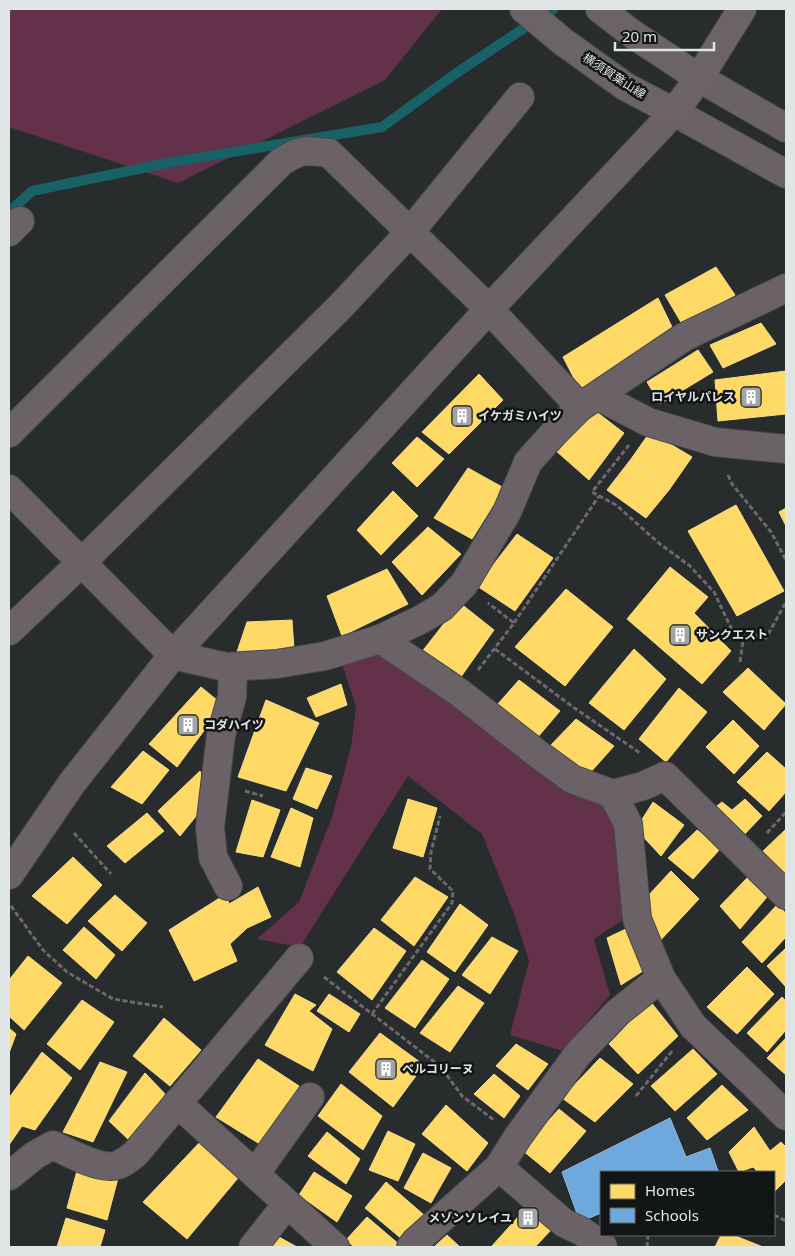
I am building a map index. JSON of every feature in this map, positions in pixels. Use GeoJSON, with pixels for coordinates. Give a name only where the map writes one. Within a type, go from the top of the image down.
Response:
{"type":"FeatureCollection","features":[{"type":"Feature","properties":{"kind":"main road","name":"横須賀葉山線"},"geometry":{"type":"LineString","coordinates":[[524,9],[562,41],[626,87],[674,112]]}},
{"type":"Feature","properties":{"kind":"main road"},"geometry":{"type":"LineString","coordinates":[[600,9],[634,35],[699,78]]}},
{"type":"Feature","properties":{"kind":"main road"},"geometry":{"type":"LineString","coordinates":[[674,112],[699,78],[742,9]]}},
{"type":"Feature","properties":{"kind":"street"},"geometry":{"type":"LineString","coordinates":[[699,78],[786,128]]}},
{"type":"Feature","properties":{"kind":"street"},"geometry":{"type":"LineString","coordinates":[[9,631],[81,563],[341,306],[410,232],[520,97]]}},
{"type":"Feature","properties":{"kind":"street"},"geometry":{"type":"LineString","coordinates":[[9,876],[72,783],[173,655],[489,309],[674,112],[786,174]]}},
{"type":"Feature","properties":{"kind":"street"},"geometry":{"type":"LineString","coordinates":[[9,433],[281,162],[295,153],[309,150],[329,153],[489,309],[589,402],[715,442],[786,449]]}},
{"type":"Feature","properties":{"kind":"street"},"geometry":{"type":"LineString","coordinates":[[9,489],[173,655],[226,667],[277,664],[325,656],[380,639],[420,620],[442,606],[464,584],[508,512],[528,462],[554,432],[589,402],[684,337],[786,288]]}},
{"type":"Feature","properties":{"kind":"street"},"geometry":{"type":"LineString","coordinates":[[380,639],[460,693],[572,778],[613,794],[643,786],[665,776],[786,895]]}},
{"type":"Feature","properties":{"kind":"street"},"geometry":{"type":"LineString","coordinates":[[228,886],[213,857],[210,827],[221,735],[232,697],[233,666]]}},
{"type":"Feature","properties":{"kind":"street"},"geometry":{"type":"LineString","coordinates":[[613,794],[628,824],[637,919],[660,978],[693,1026],[786,1116]]}},
{"type":"Feature","properties":{"kind":"street"},"geometry":{"type":"LineString","coordinates":[[9,1176],[34,1155],[53,1145],[89,1162],[116,1166],[135,1154],[299,958]]}},
{"type":"Feature","properties":{"kind":"street"},"geometry":{"type":"LineString","coordinates":[[412,1247],[415,1242],[498,1167],[578,1054],[617,1013],[660,978]]}},
{"type":"Feature","properties":{"kind":"street"},"geometry":{"type":"LineString","coordinates":[[255,1174],[310,1097]]}},
{"type":"Feature","properties":{"kind":"street"},"geometry":{"type":"LineString","coordinates":[[176,1103],[335,1247]]}},
{"type":"Feature","properties":{"kind":"street"},"geometry":{"type":"LineString","coordinates":[[498,1167],[564,1223],[583,1232],[603,1247]]}},
{"type":"Feature","properties":{"kind":"street"},"geometry":{"type":"LineString","coordinates":[[253,1247],[287,1204]]}},
{"type":"Feature","properties":{"kind":"path"},"geometry":{"type":"LineString","coordinates":[[648,422],[592,492],[616,505],[660,544],[690,566],[714,592],[732,630],[766,638],[786,602]]}},
{"type":"Feature","properties":{"kind":"path"},"geometry":{"type":"LineString","coordinates":[[715,442],[732,484],[771,532],[786,560]]}},
{"type":"Feature","properties":{"kind":"path"},"geometry":{"type":"LineString","coordinates":[[460,693],[514,623],[598,496]]}},
{"type":"Feature","properties":{"kind":"path"},"geometry":{"type":"LineString","coordinates":[[464,584],[514,623]]}},
{"type":"Feature","properties":{"kind":"path"},"geometry":{"type":"LineString","coordinates":[[740,662],[744,633]]}},
{"type":"Feature","properties":{"kind":"path"},"geometry":{"type":"LineString","coordinates":[[495,649],[572,708],[644,756],[665,776]]}},
{"type":"Feature","properties":{"kind":"path"},"geometry":{"type":"LineString","coordinates":[[55,809],[111,874]]}},
{"type":"Feature","properties":{"kind":"path"},"geometry":{"type":"LineString","coordinates":[[372,1014],[452,903],[453,891],[430,869],[431,852],[440,816]]}},
{"type":"Feature","properties":{"kind":"path"},"geometry":{"type":"LineString","coordinates":[[9,904],[43,950],[67,972],[113,999],[163,1007]]}},
{"type":"Feature","properties":{"kind":"path"},"geometry":{"type":"LineString","coordinates":[[299,958],[441,1067],[462,1096],[517,1138]]}},
{"type":"Feature","properties":{"kind":"path"},"geometry":{"type":"LineString","coordinates":[[636,1096],[693,1026]]}},
{"type":"Feature","properties":{"kind":"shaded area"},"geometry":{"type":"Polygon","coordinates":[[[9,9],[442,9],[385,80],[178,183],[9,127],[9,9]]]}},
{"type":"Feature","properties":{"kind":"shaded area"},"geometry":{"type":"Polygon","coordinates":[[[379,655],[606,803],[615,828],[626,918],[594,939],[610,995],[563,1051],[510,1035],[529,961],[513,911],[482,834],[408,776],[300,947],[257,939],[299,902],[332,817],[351,747],[356,707],[341,660],[379,655]]]}},
{"type":"Feature","properties":{"kind":"building: Homes"},"geometry":{"type":"Polygon","coordinates":[[[716,267],[735,295],[682,324],[665,295],[716,267]]]}},
{"type":"Feature","properties":{"kind":"building: Homes"},"geometry":{"type":"Polygon","coordinates":[[[658,298],[672,327],[580,390],[563,357],[658,298]]]}},
{"type":"Feature","properties":{"kind":"building: Homes"},"geometry":{"type":"Polygon","coordinates":[[[761,323],[776,344],[723,368],[710,345],[761,323]]]}},
{"type":"Feature","properties":{"kind":"building: Homes"},"geometry":{"type":"Polygon","coordinates":[[[698,350],[713,372],[660,404],[647,382],[698,350]]]}},
{"type":"Feature","properties":{"kind":"building: Homes","name":"ロイヤルパレス"},"geometry":{"type":"Polygon","coordinates":[[[786,371],[786,414],[718,421],[715,380],[786,371]]]}},
{"type":"Feature","properties":{"kind":"building: Homes","name":"イケガミハイツ"},"geometry":{"type":"Polygon","coordinates":[[[479,374],[503,400],[449,454],[422,432],[479,374]]]}},
{"type":"Feature","properties":{"kind":"building: Homes"},"geometry":{"type":"Polygon","coordinates":[[[594,410],[624,433],[589,480],[555,450],[594,410]]]}},
{"type":"Feature","properties":{"kind":"building: Homes"},"geometry":{"type":"Polygon","coordinates":[[[650,432],[692,457],[669,490],[631,459],[650,432]]]}},
{"type":"Feature","properties":{"kind":"building: Homes"},"geometry":{"type":"Polygon","coordinates":[[[417,437],[444,459],[417,487],[392,463],[417,437]]]}},
{"type":"Feature","properties":{"kind":"building: Homes"},"geometry":{"type":"Polygon","coordinates":[[[631,459],[669,490],[646,518],[607,490],[631,459]]]}},
{"type":"Feature","properties":{"kind":"building: Homes"},"geometry":{"type":"Polygon","coordinates":[[[468,468],[504,488],[472,539],[434,518],[468,468]]]}},
{"type":"Feature","properties":{"kind":"building: Homes"},"geometry":{"type":"Polygon","coordinates":[[[393,491],[418,516],[381,555],[357,530],[393,491]]]}},
{"type":"Feature","properties":{"kind":"building: Homes"},"geometry":{"type":"Polygon","coordinates":[[[736,505],[784,591],[737,616],[688,531],[736,505]]]}},
{"type":"Feature","properties":{"kind":"building: Homes"},"geometry":{"type":"Polygon","coordinates":[[[786,508],[786,526],[779,512],[786,508]]]}},
{"type":"Feature","properties":{"kind":"building: Homes"},"geometry":{"type":"Polygon","coordinates":[[[428,527],[461,554],[422,595],[392,562],[428,527]]]}},
{"type":"Feature","properties":{"kind":"building: Homes"},"geometry":{"type":"Polygon","coordinates":[[[517,534],[553,558],[515,611],[477,586],[517,534]]]}},
{"type":"Feature","properties":{"kind":"building: Homes","name":"サンクエスト"},"geometry":{"type":"Polygon","coordinates":[[[670,567],[708,597],[694,613],[731,651],[702,684],[627,619],[670,567]]]}},
{"type":"Feature","properties":{"kind":"building: Homes"},"geometry":{"type":"Polygon","coordinates":[[[387,569],[408,604],[342,636],[327,596],[387,569]]]}},
{"type":"Feature","properties":{"kind":"building: Homes"},"geometry":{"type":"Polygon","coordinates":[[[566,589],[613,627],[565,686],[515,647],[566,589]]]}},
{"type":"Feature","properties":{"kind":"building: Homes"},"geometry":{"type":"Polygon","coordinates":[[[460,603],[494,630],[458,681],[421,653],[460,603]]]}},
{"type":"Feature","properties":{"kind":"building: Homes"},"geometry":{"type":"Polygon","coordinates":[[[292,620],[294,650],[235,658],[247,622],[292,620]]]}},
{"type":"Feature","properties":{"kind":"building: Homes"},"geometry":{"type":"Polygon","coordinates":[[[634,649],[666,679],[624,730],[589,703],[634,649]]]}},
{"type":"Feature","properties":{"kind":"building: Homes"},"geometry":{"type":"Polygon","coordinates":[[[748,668],[786,704],[764,730],[723,692],[748,668]]]}},
{"type":"Feature","properties":{"kind":"building: Homes"},"geometry":{"type":"Polygon","coordinates":[[[519,680],[560,711],[537,738],[497,705],[519,680]]]}},
{"type":"Feature","properties":{"kind":"building: Homes"},"geometry":{"type":"Polygon","coordinates":[[[341,684],[347,705],[316,717],[307,698],[341,684]]]}},
{"type":"Feature","properties":{"kind":"building: Homes","name":"コダハイツ"},"geometry":{"type":"Polygon","coordinates":[[[201,687],[223,705],[177,767],[149,744],[201,687]]]}},
{"type":"Feature","properties":{"kind":"building: Homes"},"geometry":{"type":"Polygon","coordinates":[[[679,688],[707,712],[666,762],[639,739],[679,688]]]}},
{"type":"Feature","properties":{"kind":"building: Homes"},"geometry":{"type":"Polygon","coordinates":[[[266,700],[319,723],[286,791],[238,777],[266,700]]]}},
{"type":"Feature","properties":{"kind":"building: Homes"},"geometry":{"type":"Polygon","coordinates":[[[576,719],[614,746],[589,774],[548,748],[576,719]]]}},
{"type":"Feature","properties":{"kind":"building: Homes"},"geometry":{"type":"Polygon","coordinates":[[[733,720],[759,746],[734,774],[706,747],[733,720]]]}},
{"type":"Feature","properties":{"kind":"building: Homes"},"geometry":{"type":"Polygon","coordinates":[[[143,751],[169,770],[142,804],[111,787],[143,751]]]}},
{"type":"Feature","properties":{"kind":"building: Homes"},"geometry":{"type":"Polygon","coordinates":[[[767,752],[786,769],[786,792],[769,811],[737,782],[767,752]]]}},
{"type":"Feature","properties":{"kind":"building: Homes"},"geometry":{"type":"Polygon","coordinates":[[[306,768],[332,776],[317,809],[293,799],[306,768]]]}},
{"type":"Feature","properties":{"kind":"building: Homes"},"geometry":{"type":"Polygon","coordinates":[[[200,771],[210,799],[180,836],[158,811],[200,771]]]}},
{"type":"Feature","properties":{"kind":"building: Homes"},"geometry":{"type":"Polygon","coordinates":[[[408,799],[437,808],[423,857],[393,848],[408,799]]]}},
{"type":"Feature","properties":{"kind":"building: Homes"},"geometry":{"type":"Polygon","coordinates":[[[745,799],[762,816],[740,839],[708,813],[722,802],[732,810],[745,799]]]}},
{"type":"Feature","properties":{"kind":"building: Homes"},"geometry":{"type":"Polygon","coordinates":[[[252,800],[280,810],[263,857],[236,852],[252,800]]]}},
{"type":"Feature","properties":{"kind":"building: Homes"},"geometry":{"type":"Polygon","coordinates":[[[653,802],[684,825],[661,856],[636,829],[653,802]]]}},
{"type":"Feature","properties":{"kind":"building: Homes"},"geometry":{"type":"Polygon","coordinates":[[[291,808],[313,818],[300,867],[271,857],[291,808]]]}},
{"type":"Feature","properties":{"kind":"building: Homes"},"geometry":{"type":"Polygon","coordinates":[[[147,813],[164,831],[125,863],[107,846],[147,813]]]}},
{"type":"Feature","properties":{"kind":"building: Homes"},"geometry":{"type":"Polygon","coordinates":[[[786,829],[786,879],[759,855],[786,829]]]}},
{"type":"Feature","properties":{"kind":"building: Homes"},"geometry":{"type":"Polygon","coordinates":[[[697,830],[721,848],[693,879],[668,858],[697,830]]]}},
{"type":"Feature","properties":{"kind":"building: Homes"},"geometry":{"type":"Polygon","coordinates":[[[73,857],[102,885],[67,924],[32,896],[73,857]]]}},
{"type":"Feature","properties":{"kind":"building: Homes"},"geometry":{"type":"Polygon","coordinates":[[[671,871],[699,899],[656,945],[647,921],[651,913],[646,898],[671,871]]]}},
{"type":"Feature","properties":{"kind":"building: Homes"},"geometry":{"type":"Polygon","coordinates":[[[749,876],[767,897],[740,929],[720,906],[749,876]]]}},
{"type":"Feature","properties":{"kind":"building: Homes"},"geometry":{"type":"Polygon","coordinates":[[[415,877],[448,897],[414,946],[381,920],[415,877]]]}},
{"type":"Feature","properties":{"kind":"building: Homes"},"geometry":{"type":"Polygon","coordinates":[[[258,887],[271,917],[247,928],[230,944],[237,961],[194,981],[169,930],[226,894],[229,904],[258,887]]]}},
{"type":"Feature","properties":{"kind":"building: Homes"},"geometry":{"type":"Polygon","coordinates":[[[115,895],[147,923],[122,951],[88,921],[115,895]]]}},
{"type":"Feature","properties":{"kind":"building: Homes"},"geometry":{"type":"Polygon","coordinates":[[[460,904],[488,925],[455,972],[427,952],[460,904]]]}},
{"type":"Feature","properties":{"kind":"building: Homes"},"geometry":{"type":"Polygon","coordinates":[[[778,904],[786,914],[786,937],[762,963],[742,942],[778,904]]]}},
{"type":"Feature","properties":{"kind":"building: Homes"},"geometry":{"type":"Polygon","coordinates":[[[84,927],[115,955],[96,979],[63,950],[84,927]]]}},
{"type":"Feature","properties":{"kind":"building: Homes"},"geometry":{"type":"Polygon","coordinates":[[[630,927],[646,969],[621,985],[607,938],[630,927]]]}},
{"type":"Feature","properties":{"kind":"building: Homes"},"geometry":{"type":"Polygon","coordinates":[[[374,928],[406,951],[372,1000],[337,972],[374,928]]]}},
{"type":"Feature","properties":{"kind":"building: Homes"},"geometry":{"type":"Polygon","coordinates":[[[492,937],[518,951],[490,994],[462,975],[492,937]]]}},
{"type":"Feature","properties":{"kind":"building: Homes"},"geometry":{"type":"Polygon","coordinates":[[[786,948],[786,987],[767,966],[786,948]]]}},
{"type":"Feature","properties":{"kind":"building: Homes"},"geometry":{"type":"Polygon","coordinates":[[[28,956],[62,983],[24,1030],[9,1016],[9,980],[28,956]]]}},
{"type":"Feature","properties":{"kind":"building: Homes"},"geometry":{"type":"Polygon","coordinates":[[[422,960],[449,979],[415,1028],[385,1008],[422,960]]]}},
{"type":"Feature","properties":{"kind":"building: Homes"},"geometry":{"type":"Polygon","coordinates":[[[747,967],[774,994],[737,1034],[707,1007],[747,967]]]}},
{"type":"Feature","properties":{"kind":"building: Homes"},"geometry":{"type":"Polygon","coordinates":[[[458,986],[484,1003],[450,1052],[420,1033],[458,986]]]}},
{"type":"Feature","properties":{"kind":"building: Homes"},"geometry":{"type":"Polygon","coordinates":[[[295,994],[316,1005],[309,1011],[332,1029],[313,1071],[265,1045],[295,994]]]}},
{"type":"Feature","properties":{"kind":"building: Homes"},"geometry":{"type":"Polygon","coordinates":[[[329,994],[360,1014],[349,1032],[317,1011],[329,994]]]}},
{"type":"Feature","properties":{"kind":"building: Homes"},"geometry":{"type":"Polygon","coordinates":[[[782,997],[786,1001],[786,1030],[767,1052],[747,1033],[782,997]]]}},
{"type":"Feature","properties":{"kind":"building: Homes"},"geometry":{"type":"Polygon","coordinates":[[[82,1000],[114,1022],[80,1070],[47,1044],[82,1000]]]}},
{"type":"Feature","properties":{"kind":"building: Homes"},"geometry":{"type":"Polygon","coordinates":[[[650,1001],[678,1036],[638,1074],[609,1044],[650,1001]]]}},
{"type":"Feature","properties":{"kind":"building: Homes"},"geometry":{"type":"Polygon","coordinates":[[[164,1018],[201,1050],[170,1086],[133,1056],[164,1018]]]}},
{"type":"Feature","properties":{"kind":"building: Homes"},"geometry":{"type":"Polygon","coordinates":[[[9,1028],[16,1034],[9,1053],[9,1028]]]}},
{"type":"Feature","properties":{"kind":"building: Homes","name":"ベルコリーヌ"},"geometry":{"type":"Polygon","coordinates":[[[380,1033],[424,1065],[393,1107],[349,1072],[380,1033]]]}},
{"type":"Feature","properties":{"kind":"building: Homes"},"geometry":{"type":"Polygon","coordinates":[[[786,1038],[786,1075],[767,1058],[786,1038]]]}},
{"type":"Feature","properties":{"kind":"building: Homes"},"geometry":{"type":"Polygon","coordinates":[[[516,1044],[548,1064],[528,1090],[496,1066],[516,1044]]]}},
{"type":"Feature","properties":{"kind":"building: Homes"},"geometry":{"type":"Polygon","coordinates":[[[693,1049],[717,1074],[675,1111],[651,1086],[693,1049]]]}},
{"type":"Feature","properties":{"kind":"building: Homes"},"geometry":{"type":"Polygon","coordinates":[[[42,1052],[72,1078],[35,1130],[22,1126],[9,1145],[9,1098],[42,1052]]]}},
{"type":"Feature","properties":{"kind":"building: Homes"},"geometry":{"type":"Polygon","coordinates":[[[600,1058],[633,1084],[595,1122],[562,1098],[600,1058]]]}},
{"type":"Feature","properties":{"kind":"building: Homes"},"geometry":{"type":"Polygon","coordinates":[[[258,1059],[299,1086],[263,1146],[216,1117],[258,1059]]]}},
{"type":"Feature","properties":{"kind":"building: Homes"},"geometry":{"type":"Polygon","coordinates":[[[100,1062],[127,1072],[93,1142],[63,1132],[100,1062]]]}},
{"type":"Feature","properties":{"kind":"building: Homes"},"geometry":{"type":"Polygon","coordinates":[[[145,1073],[168,1097],[131,1142],[109,1121],[145,1073]]]}},
{"type":"Feature","properties":{"kind":"building: Homes"},"geometry":{"type":"Polygon","coordinates":[[[494,1074],[520,1096],[504,1118],[474,1094],[494,1074]]]}},
{"type":"Feature","properties":{"kind":"building: Homes"},"geometry":{"type":"Polygon","coordinates":[[[341,1084],[382,1116],[363,1150],[318,1116],[341,1084]]]}},
{"type":"Feature","properties":{"kind":"building: Homes"},"geometry":{"type":"Polygon","coordinates":[[[722,1085],[748,1110],[707,1140],[687,1118],[722,1085]]]}},
{"type":"Feature","properties":{"kind":"building: Homes"},"geometry":{"type":"Polygon","coordinates":[[[446,1105],[488,1143],[467,1171],[422,1134],[446,1105]]]}},
{"type":"Feature","properties":{"kind":"building: Homes"},"geometry":{"type":"Polygon","coordinates":[[[559,1109],[586,1131],[550,1173],[522,1150],[559,1109]]]}},
{"type":"Feature","properties":{"kind":"building: Homes"},"geometry":{"type":"Polygon","coordinates":[[[754,1127],[770,1151],[781,1142],[786,1147],[786,1180],[775,1191],[775,1171],[757,1171],[753,1167],[738,1171],[729,1152],[754,1127]]]}},
{"type":"Feature","properties":{"kind":"building: Homes"},"geometry":{"type":"Polygon","coordinates":[[[388,1131],[415,1144],[398,1181],[369,1170],[388,1131]]]}},
{"type":"Feature","properties":{"kind":"building: Homes"},"geometry":{"type":"Polygon","coordinates":[[[327,1132],[360,1159],[346,1184],[308,1156],[327,1132]]]}},
{"type":"Feature","properties":{"kind":"building: Homes"},"geometry":{"type":"Polygon","coordinates":[[[202,1140],[238,1178],[187,1239],[143,1202],[202,1140]]]}},
{"type":"Feature","properties":{"kind":"building: Homes"},"geometry":{"type":"Polygon","coordinates":[[[423,1153],[451,1168],[431,1203],[404,1188],[423,1153]]]}},
{"type":"Feature","properties":{"kind":"building: Homes"},"geometry":{"type":"Polygon","coordinates":[[[78,1167],[118,1178],[107,1220],[67,1208],[78,1167]]]}},
{"type":"Feature","properties":{"kind":"building: Homes"},"geometry":{"type":"Polygon","coordinates":[[[314,1172],[352,1196],[337,1222],[299,1195],[314,1172]]]}},
{"type":"Feature","properties":{"kind":"building: Homes"},"geometry":{"type":"Polygon","coordinates":[[[386,1182],[424,1215],[403,1240],[365,1208],[386,1182]]]}},
{"type":"Feature","properties":{"kind":"building: Homes","name":"メゾンソレイユ"},"geometry":{"type":"Polygon","coordinates":[[[527,1207],[552,1229],[535,1247],[491,1247],[527,1207]]]}},
{"type":"Feature","properties":{"kind":"building: Homes"},"geometry":{"type":"Polygon","coordinates":[[[367,1217],[400,1245],[398,1247],[354,1247],[346,1240],[367,1217]]]}},
{"type":"Feature","properties":{"kind":"building: Homes"},"geometry":{"type":"Polygon","coordinates":[[[66,1218],[105,1230],[100,1247],[57,1247],[66,1218]]]}},
{"type":"Feature","properties":{"kind":"building: Homes"},"geometry":{"type":"Polygon","coordinates":[[[447,1235],[460,1247],[434,1247],[447,1235]]]}},
{"type":"Feature","properties":{"kind":"building: Homes"},"geometry":{"type":"Polygon","coordinates":[[[720,1236],[736,1236],[763,1247],[715,1247],[720,1236]]]}},
{"type":"Feature","properties":{"kind":"building: Homes"},"geometry":{"type":"Polygon","coordinates":[[[279,1237],[297,1247],[272,1247],[279,1237]]]}},
{"type":"Feature","properties":{"kind":"building: Schools"},"geometry":{"type":"Polygon","coordinates":[[[670,1118],[686,1157],[710,1148],[718,1171],[600,1171],[600,1213],[580,1222],[562,1172],[670,1118]]]}},
{"type":"Feature","properties":{"kind":"waterway"},"geometry":{"type":"LineString","coordinates":[[9,212],[32,191],[167,163],[382,127],[455,74],[553,9]]}},
{"type":"Feature","properties":{"kind":"place","name":"ロイヤルパレス"},"geometry":{"type":"Point","coordinates":[751,397]}},
{"type":"Feature","properties":{"kind":"place","name":"イケガミハイツ"},"geometry":{"type":"Point","coordinates":[462,416]}},
{"type":"Feature","properties":{"kind":"place","name":"サンクエスト"},"geometry":{"type":"Point","coordinates":[680,635]}},
{"type":"Feature","properties":{"kind":"place","name":"コダハイツ"},"geometry":{"type":"Point","coordinates":[188,725]}},
{"type":"Feature","properties":{"kind":"place","name":"ベルコリーヌ"},"geometry":{"type":"Point","coordinates":[386,1069]}},
{"type":"Feature","properties":{"kind":"place","name":"メゾンソレイユ"},"geometry":{"type":"Point","coordinates":[528,1218]}}]}
